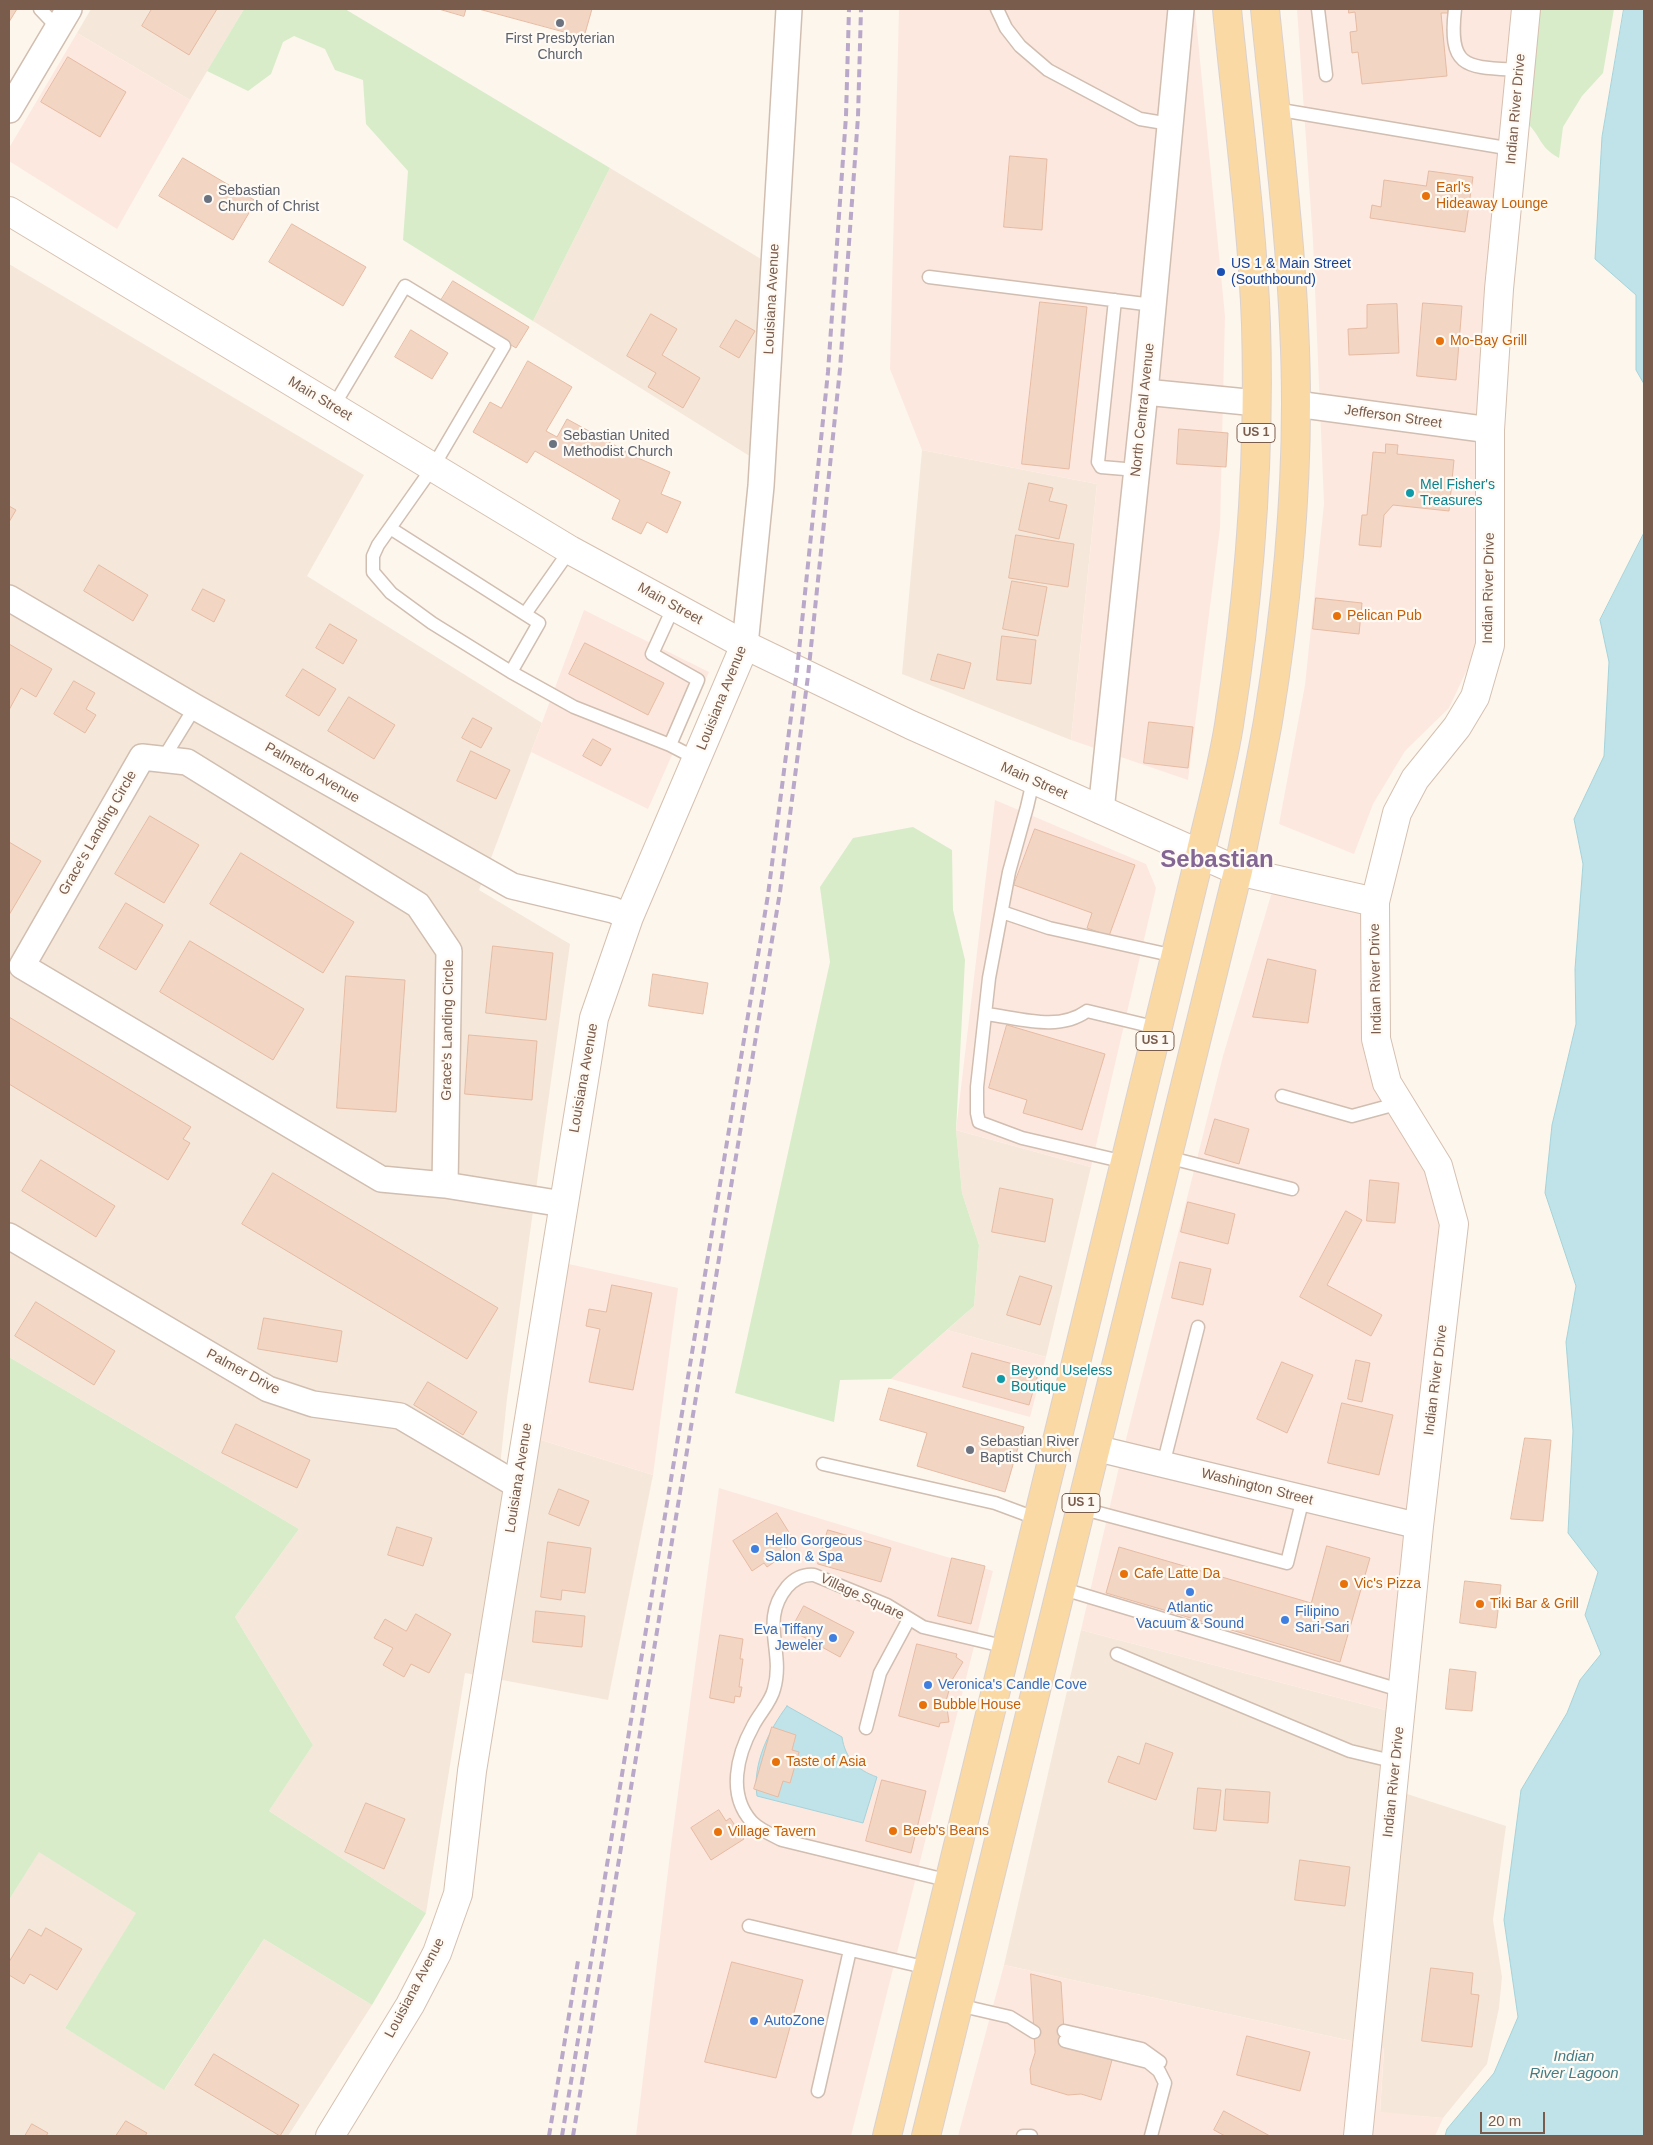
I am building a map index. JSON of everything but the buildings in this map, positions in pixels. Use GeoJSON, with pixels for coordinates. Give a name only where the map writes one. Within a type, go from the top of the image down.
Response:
{"type":"FeatureCollection","features":[{"type":"Feature","properties":{"kind":"main road","name":"US 1"},"geometry":{"type":"LineString","coordinates":[[887,2136],[1176,956],[1229,727],[1246,592],[1255,496],[1257,403],[1256,323],[1250,242],[1227,9]]}},
{"type":"Feature","properties":{"kind":"main road","name":"US 1"},"geometry":{"type":"LineString","coordinates":[[929,2136],[958,2005],[1238,871],[1268,722],[1279,642],[1289,538],[1296,404],[1288,249],[1265,9]]}},
{"type":"Feature","properties":{"kind":"main road"},"geometry":{"type":"LineString","coordinates":[[1072,1378],[1082,1426],[1095,1448]]}},
{"type":"Feature","properties":{"kind":"main road"},"geometry":{"type":"LineString","coordinates":[[1038,1519],[1048,1530],[1054,1543],[1061,1585]]}},
{"type":"Feature","properties":{"kind":"street","name":"Louisiana Avenue"},"geometry":{"type":"LineString","coordinates":[[330,2136],[410,2005],[437,1952],[458,1894],[472,1771],[594,1018],[629,917],[745,645],[761,486],[789,9]]}},
{"type":"Feature","properties":{"kind":"street","name":"North Central Avenue"},"geometry":{"type":"LineString","coordinates":[[1101,811],[1145,392],[1182,9]]}},
{"type":"Feature","properties":{"kind":"street","name":"Indian River Drive"},"geometry":{"type":"LineString","coordinates":[[1358,2136],[1420,1526],[1454,1224],[1438,1166],[1387,1083],[1376,1039],[1375,902],[1397,813],[1415,779],[1457,727],[1474,697],[1490,644],[1490,430],[1499,289],[1526,9]]}},
{"type":"Feature","properties":{"kind":"street"},"geometry":{"type":"LineString","coordinates":[[9,110],[64,18]]}},
{"type":"Feature","properties":{"kind":"street","name":"Main Street"},"geometry":{"type":"LineString","coordinates":[[9,211],[570,550],[745,645],[1033,781],[1238,871],[1375,902]]}},
{"type":"Feature","properties":{"kind":"street"},"geometry":{"type":"LineString","coordinates":[[1145,392],[1257,403]]}},
{"type":"Feature","properties":{"kind":"street","name":"Jefferson Street"},"geometry":{"type":"LineString","coordinates":[[1296,404],[1490,430]]}},
{"type":"Feature","properties":{"kind":"street","name":"Palmetto Avenue"},"geometry":{"type":"LineString","coordinates":[[9,598],[195,707],[512,886],[613,910],[629,917]]}},
{"type":"Feature","properties":{"kind":"street","name":"Grace's Landing Circle"},"geometry":{"type":"LineString","coordinates":[[445,1185],[449,951],[418,905],[187,762],[142,756],[22,966],[380,1179],[445,1185],[563,1204]]}},
{"type":"Feature","properties":{"kind":"street","name":"Palmer Drive"},"geometry":{"type":"LineString","coordinates":[[9,1236],[268,1389],[313,1404],[400,1416],[517,1486]]}},
{"type":"Feature","properties":{"kind":"street","name":"Washington Street"},"geometry":{"type":"LineString","coordinates":[[1095,1448],[1420,1526]]}},
{"type":"Feature","properties":{"kind":"lane"},"geometry":{"type":"LineString","coordinates":[[40,9],[64,18]]}},
{"type":"Feature","properties":{"kind":"lane"},"geometry":{"type":"LineString","coordinates":[[997,9],[1006,28],[1020,46],[1048,70],[1140,120],[1170,124]]}},
{"type":"Feature","properties":{"kind":"lane"},"geometry":{"type":"LineString","coordinates":[[1318,9],[1326,75]]}},
{"type":"Feature","properties":{"kind":"lane"},"geometry":{"type":"LineString","coordinates":[[1455,9],[1452,33],[1456,51],[1466,62],[1478,68],[1520,70]]}},
{"type":"Feature","properties":{"kind":"lane"},"geometry":{"type":"LineString","coordinates":[[1275,109],[1512,149]]}},
{"type":"Feature","properties":{"kind":"lane"},"geometry":{"type":"LineString","coordinates":[[929,276],[1153,304]]}},
{"type":"Feature","properties":{"kind":"lane"},"geometry":{"type":"LineString","coordinates":[[333,407],[405,286],[504,346],[433,467],[390,528],[373,556],[373,572],[391,593],[432,623],[511,672],[574,707],[670,745],[696,759]]}},
{"type":"Feature","properties":{"kind":"lane"},"geometry":{"type":"LineString","coordinates":[[1115,300],[1098,462],[1101,467],[1137,470]]}},
{"type":"Feature","properties":{"kind":"lane"},"geometry":{"type":"LineString","coordinates":[[390,528],[539,623],[511,672]]}},
{"type":"Feature","properties":{"kind":"lane"},"geometry":{"type":"LineString","coordinates":[[525,614],[570,550]]}},
{"type":"Feature","properties":{"kind":"lane"},"geometry":{"type":"LineString","coordinates":[[670,745],[698,680],[652,654],[674,606]]}},
{"type":"Feature","properties":{"kind":"lane"},"geometry":{"type":"LineString","coordinates":[[163,759],[195,707]]}},
{"type":"Feature","properties":{"kind":"lane"},"geometry":{"type":"LineString","coordinates":[[1033,781],[1009,872],[989,978],[977,1087],[979,1122],[1022,1138],[1125,1162]]}},
{"type":"Feature","properties":{"kind":"lane"},"geometry":{"type":"LineString","coordinates":[[1002,912],[1049,928],[1176,956]]}},
{"type":"Feature","properties":{"kind":"lane"},"geometry":{"type":"LineString","coordinates":[[986,1014],[1048,1024],[1076,1019],[1087,1011],[1158,1028]]}},
{"type":"Feature","properties":{"kind":"lane"},"geometry":{"type":"LineString","coordinates":[[1282,1096],[1352,1116],[1400,1104]]}},
{"type":"Feature","properties":{"kind":"lane"},"geometry":{"type":"LineString","coordinates":[[1167,1157],[1292,1189]]}},
{"type":"Feature","properties":{"kind":"lane"},"geometry":{"type":"LineString","coordinates":[[1163,1465],[1198,1327]]}},
{"type":"Feature","properties":{"kind":"lane"},"geometry":{"type":"LineString","coordinates":[[823,1464],[995,1502],[1038,1519]]}},
{"type":"Feature","properties":{"kind":"lane"},"geometry":{"type":"LineString","coordinates":[[1080,1508],[1287,1563],[1303,1498]]}},
{"type":"Feature","properties":{"kind":"lane","name":"Village Square"},"geometry":{"type":"LineString","coordinates":[[950,1880],[782,1840],[766,1832],[753,1822],[743,1810],[736,1786],[742,1752],[752,1727],[774,1691],[777,1657],[773,1619],[775,1605],[789,1584],[802,1576],[814,1575],[887,1605],[923,1627],[1007,1647]]}},
{"type":"Feature","properties":{"kind":"lane"},"geometry":{"type":"LineString","coordinates":[[1061,1585],[1403,1691]]}},
{"type":"Feature","properties":{"kind":"lane"},"geometry":{"type":"LineString","coordinates":[[866,1728],[880,1673],[909,1618]]}},
{"type":"Feature","properties":{"kind":"lane"},"geometry":{"type":"LineString","coordinates":[[1117,1654],[1350,1751],[1396,1762]]}},
{"type":"Feature","properties":{"kind":"lane"},"geometry":{"type":"LineString","coordinates":[[749,1926],[928,1968]]}},
{"type":"Feature","properties":{"kind":"lane"},"geometry":{"type":"LineString","coordinates":[[818,2091],[850,1950]]}},
{"type":"Feature","properties":{"kind":"lane"},"geometry":{"type":"LineString","coordinates":[[958,2005],[1010,2017],[1033,2028]]}},
{"type":"Feature","properties":{"kind":"lane"},"geometry":{"type":"LineString","coordinates":[[1065,2036],[1148,2062],[1159,2071],[1165,2083],[1151,2136]]}},
{"type":"Feature","properties":{"kind":"lane"},"geometry":{"type":"LineString","coordinates":[[1023,2136],[1031,2136]]}},
{"type":"Feature","properties":{"kind":"shaded area"},"geometry":{"type":"Polygon","coordinates":[[[91,9],[244,9],[190,100],[77,33],[91,9]]]}},
{"type":"Feature","properties":{"kind":"shaded area"},"geometry":{"type":"Polygon","coordinates":[[[899,9],[1195,9],[1225,316],[1220,528],[1188,780],[1071,740],[1097,484],[922,450],[890,369],[899,9]]]}},
{"type":"Feature","properties":{"kind":"shaded area"},"geometry":{"type":"Polygon","coordinates":[[[1297,9],[1514,9],[1479,644],[1449,708],[1405,751],[1373,804],[1354,854],[1279,824],[1305,685],[1324,504],[1313,241],[1297,9]]]}},
{"type":"Feature","properties":{"kind":"shaded area"},"geometry":{"type":"Polygon","coordinates":[[[77,33],[190,100],[117,229],[9,161],[9,148],[77,33]]]}},
{"type":"Feature","properties":{"kind":"shaded area"},"geometry":{"type":"Polygon","coordinates":[[[610,168],[766,262],[756,460],[533,321],[610,168]]]}},
{"type":"Feature","properties":{"kind":"shaded area"},"geometry":{"type":"Polygon","coordinates":[[[9,264],[364,475],[307,576],[542,723],[479,890],[570,944],[507,1399],[498,1486],[535,1438],[653,1475],[608,1700],[465,1673],[426,1913],[269,1811],[313,1745],[235,1617],[299,1529],[9,1357],[9,264]]]}},
{"type":"Feature","properties":{"kind":"shaded area"},"geometry":{"type":"Polygon","coordinates":[[[922,450],[1097,484],[1071,740],[902,674],[922,450]]]}},
{"type":"Feature","properties":{"kind":"shaded area"},"geometry":{"type":"Polygon","coordinates":[[[584,610],[709,672],[648,809],[531,752],[584,610]]]}},
{"type":"Feature","properties":{"kind":"shaded area"},"geometry":{"type":"Polygon","coordinates":[[[995,800],[1146,864],[1156,888],[1091,1167],[956,1130],[995,800]]]}},
{"type":"Feature","properties":{"kind":"shaded area"},"geometry":{"type":"Polygon","coordinates":[[[1272,892],[1363,912],[1365,1043],[1427,1172],[1443,1226],[1410,1511],[1125,1443],[1223,1056],[1272,892]]]}},
{"type":"Feature","properties":{"kind":"shaded area"},"geometry":{"type":"Polygon","coordinates":[[[956,1130],[1091,1167],[1046,1357],[947,1330],[974,1306],[979,1245],[962,1193],[956,1130]]]}},
{"type":"Feature","properties":{"kind":"shaded area"},"geometry":{"type":"Polygon","coordinates":[[[564,1263],[678,1288],[653,1475],[535,1438],[564,1263]]]}},
{"type":"Feature","properties":{"kind":"shaded area"},"geometry":{"type":"Polygon","coordinates":[[[947,1330],[1046,1357],[1030,1417],[891,1379],[947,1330]]]}},
{"type":"Feature","properties":{"kind":"shaded area"},"geometry":{"type":"Polygon","coordinates":[[[1119,1467],[1407,1536],[1389,1711],[1081,1630],[1119,1467]]]}},
{"type":"Feature","properties":{"kind":"shaded area"},"geometry":{"type":"Polygon","coordinates":[[[719,1488],[993,1571],[851,2136],[636,2136],[672,1838],[719,1488]]]}},
{"type":"Feature","properties":{"kind":"shaded area"},"geometry":{"type":"Polygon","coordinates":[[[1081,1630],[1389,1711],[1356,2042],[1004,1965],[1081,1630]]]}},
{"type":"Feature","properties":{"kind":"shaded area"},"geometry":{"type":"Polygon","coordinates":[[[1404,1793],[1506,1826],[1493,1920],[1502,1977],[1499,2008],[1487,2064],[1443,2118],[1380,2113],[1384,2049],[1378,2047],[1404,1793]]]}},
{"type":"Feature","properties":{"kind":"shaded area"},"geometry":{"type":"Polygon","coordinates":[[[39,1851],[137,1913],[65,2028],[165,2089],[264,1939],[372,2005],[288,2136],[9,2136],[9,1900],[39,1851]]]}},
{"type":"Feature","properties":{"kind":"shaded area"},"geometry":{"type":"Polygon","coordinates":[[[1004,1965],[1356,2042],[1346,2136],[958,2136],[1004,1965]]]}},
{"type":"Feature","properties":{"kind":"shaded area"},"geometry":{"type":"Polygon","coordinates":[[[1378,2047],[1384,2048],[1380,2112],[1443,2118],[1435,2136],[1369,2136],[1378,2047]]]}},
{"type":"Feature","properties":{"kind":"green space"},"geometry":{"type":"Polygon","coordinates":[[[244,9],[345,9],[610,168],[533,321],[403,240],[408,171],[366,124],[363,80],[335,70],[325,49],[294,36],[283,42],[271,74],[248,91],[207,71],[244,9]]]}},
{"type":"Feature","properties":{"kind":"green space"},"geometry":{"type":"Polygon","coordinates":[[[1539,9],[1614,9],[1603,73],[1582,96],[1563,127],[1559,158],[1547,149],[1527,123],[1539,9]]]}},
{"type":"Feature","properties":{"kind":"green space"},"geometry":{"type":"Polygon","coordinates":[[[913,827],[952,850],[953,910],[965,960],[956,1130],[962,1193],[979,1245],[974,1306],[891,1379],[840,1380],[834,1422],[735,1393],[830,962],[820,887],[853,838],[913,827]]]}},
{"type":"Feature","properties":{"kind":"green space"},"geometry":{"type":"Polygon","coordinates":[[[9,1357],[299,1529],[235,1617],[313,1745],[269,1811],[426,1913],[372,2005],[264,1939],[164,2090],[65,2028],[136,1913],[39,1852],[9,1900],[9,1357]]]}},
{"type":"Feature","properties":{"kind":"water"},"geometry":{"type":"Polygon","coordinates":[[[1624,9],[1644,9],[1644,384],[1636,370],[1636,295],[1595,259],[1602,137],[1624,9]]]}},
{"type":"Feature","properties":{"kind":"water","name":"Indian River Lagoon"},"geometry":{"type":"Polygon","coordinates":[[[1644,533],[1644,2136],[1445,2136],[1447,2129],[1494,2073],[1518,2017],[1504,1920],[1521,1790],[1567,1713],[1580,1680],[1601,1654],[1585,1615],[1598,1572],[1568,1533],[1573,1431],[1566,1342],[1576,1286],[1545,1193],[1552,1125],[1576,1024],[1575,969],[1583,864],[1574,819],[1604,756],[1609,662],[1600,620],[1644,533]]]}},
{"type":"Feature","properties":{"kind":"water"},"geometry":{"type":"Polygon","coordinates":[[[787,1706],[842,1737],[846,1751],[853,1762],[864,1771],[877,1777],[863,1823],[757,1796],[757,1772],[763,1748],[787,1706]]]}},
{"type":"Feature","properties":{"kind":"railway"},"geometry":{"type":"LineString","coordinates":[[562,2136],[768,895],[797,670],[828,372],[846,116],[849,9]]}},
{"type":"Feature","properties":{"kind":"railway"},"geometry":{"type":"LineString","coordinates":[[573,2136],[780,892],[808,676],[840,369],[858,117],[861,9]]}},
{"type":"Feature","properties":{"kind":"railway"},"geometry":{"type":"LineString","coordinates":[[549,2136],[578,1961]]}},
{"type":"Feature","properties":{"kind":"place","name":"First Presbyterian Church"},"geometry":{"type":"Point","coordinates":[560,23]}},
{"type":"Feature","properties":{"kind":"place","name":"Earl's Hideaway Lounge"},"geometry":{"type":"Point","coordinates":[1426,196]}},
{"type":"Feature","properties":{"kind":"place","name":"Sebastian Church of Christ"},"geometry":{"type":"Point","coordinates":[208,199]}},
{"type":"Feature","properties":{"kind":"place","name":"US 1 & Main Street (Southbound)"},"geometry":{"type":"Point","coordinates":[1221,272]}},
{"type":"Feature","properties":{"kind":"place","name":"Mo-Bay Grill"},"geometry":{"type":"Point","coordinates":[1440,341]}},
{"type":"Feature","properties":{"kind":"place","name":"Sebastian United Methodist Church"},"geometry":{"type":"Point","coordinates":[553,444]}},
{"type":"Feature","properties":{"kind":"place","name":"Mel Fisher's Treasures"},"geometry":{"type":"Point","coordinates":[1410,493]}},
{"type":"Feature","properties":{"kind":"place","name":"Pelican Pub"},"geometry":{"type":"Point","coordinates":[1337,616]}},
{"type":"Feature","properties":{"kind":"place","name":"Beyond Useless Boutique"},"geometry":{"type":"Point","coordinates":[1001,1379]}},
{"type":"Feature","properties":{"kind":"place","name":"Sebastian River Baptist Church"},"geometry":{"type":"Point","coordinates":[970,1450]}},
{"type":"Feature","properties":{"kind":"place","name":"Hello Gorgeous Salon & Spa"},"geometry":{"type":"Point","coordinates":[755,1549]}},
{"type":"Feature","properties":{"kind":"place","name":"Cafe Latte Da"},"geometry":{"type":"Point","coordinates":[1124,1574]}},
{"type":"Feature","properties":{"kind":"place","name":"Vic's Pizza"},"geometry":{"type":"Point","coordinates":[1344,1584]}},
{"type":"Feature","properties":{"kind":"place","name":"Atlantic Vacuum & Sound"},"geometry":{"type":"Point","coordinates":[1190,1592]}},
{"type":"Feature","properties":{"kind":"place","name":"Tiki Bar & Grill"},"geometry":{"type":"Point","coordinates":[1480,1604]}},
{"type":"Feature","properties":{"kind":"place","name":"Filipino Sari-Sari"},"geometry":{"type":"Point","coordinates":[1285,1620]}},
{"type":"Feature","properties":{"kind":"place","name":"Eva Tiffany Jeweler"},"geometry":{"type":"Point","coordinates":[833,1638]}},
{"type":"Feature","properties":{"kind":"place","name":"Veronica's Candle Cove"},"geometry":{"type":"Point","coordinates":[928,1685]}},
{"type":"Feature","properties":{"kind":"place","name":"Bubble House"},"geometry":{"type":"Point","coordinates":[923,1705]}},
{"type":"Feature","properties":{"kind":"place","name":"Taste of Asia"},"geometry":{"type":"Point","coordinates":[776,1762]}},
{"type":"Feature","properties":{"kind":"place","name":"Beeb's Beans"},"geometry":{"type":"Point","coordinates":[893,1831]}},
{"type":"Feature","properties":{"kind":"place","name":"Village Tavern"},"geometry":{"type":"Point","coordinates":[718,1832]}},
{"type":"Feature","properties":{"kind":"place","name":"AutoZone"},"geometry":{"type":"Point","coordinates":[754,2021]}},
{"type":"Feature","properties":{"kind":"district","name":"Sebastian"},"geometry":{"type":"Point","coordinates":[1217,860]}}]}
